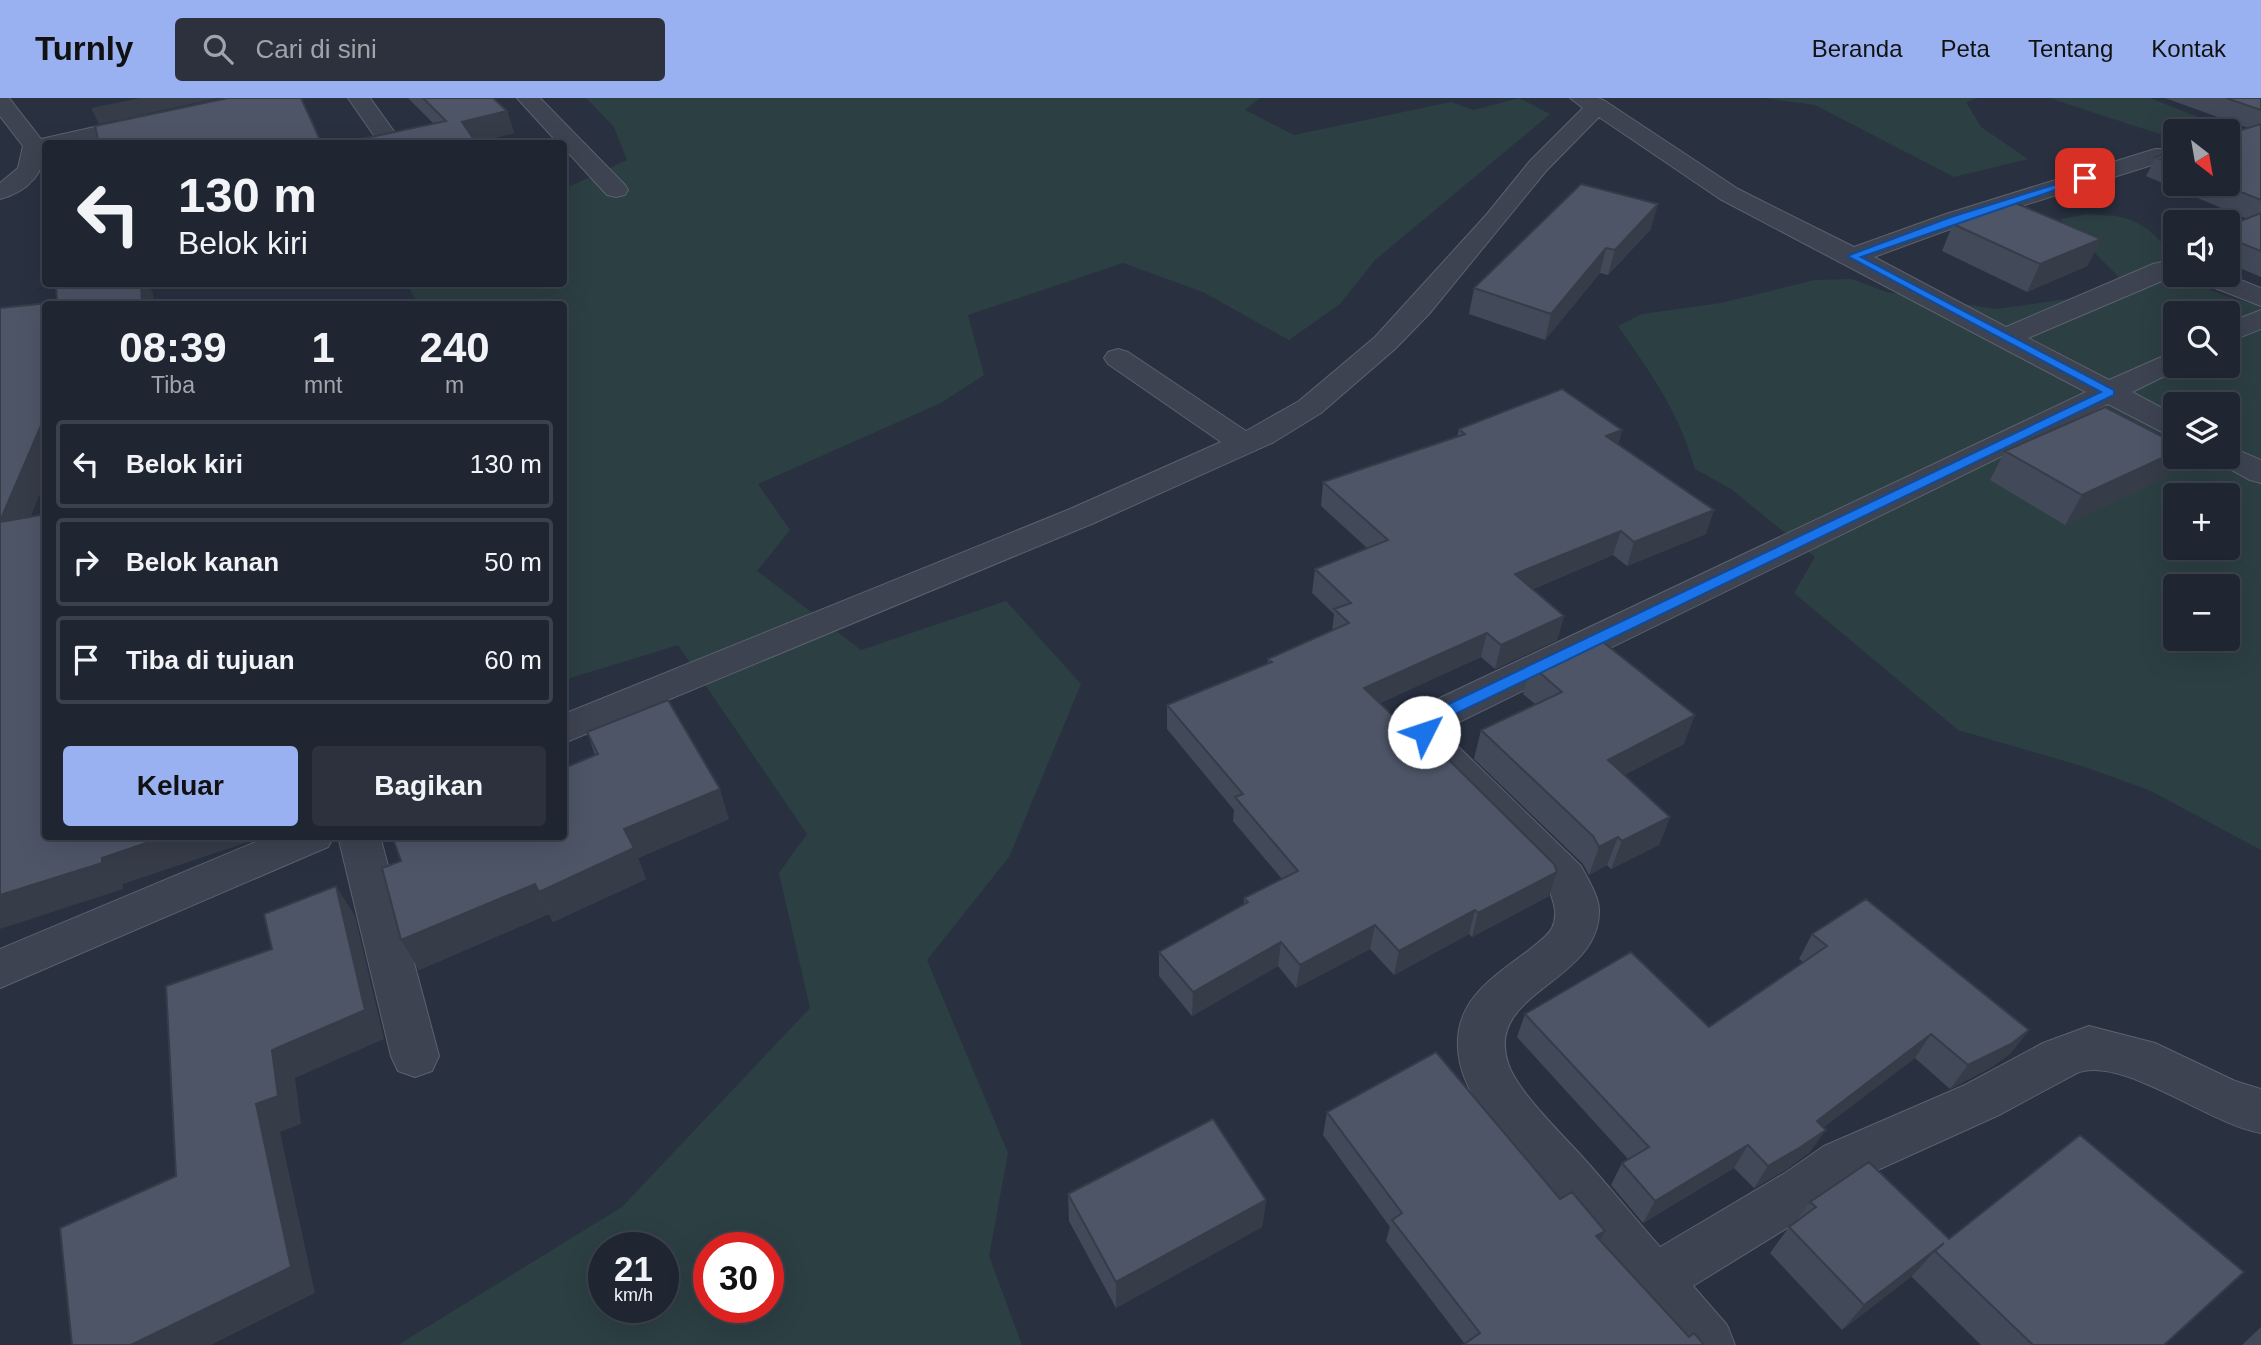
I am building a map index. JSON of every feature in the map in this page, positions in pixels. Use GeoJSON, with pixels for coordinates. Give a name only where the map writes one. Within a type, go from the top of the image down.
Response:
{"type":"FeatureCollection","features":[{"type":"Feature","properties":{"kind":"street"},"geometry":{"type":"LineString","coordinates":[[359,98],[391,140]]}},
{"type":"Feature","properties":{"kind":"street"},"geometry":{"type":"LineString","coordinates":[[528,98],[616,190]]}},
{"type":"Feature","properties":{"kind":"street"},"geometry":{"type":"LineString","coordinates":[[0,101],[38,143]]}},
{"type":"Feature","properties":{"kind":"street"},"geometry":{"type":"LineString","coordinates":[[567,728],[1082,516],[1244,444],[1310,407],[1385,343],[1471,249],[1589,102],[1729,194],[2163,421]]}},
{"type":"Feature","properties":{"kind":"street"},"geometry":{"type":"LineString","coordinates":[[53,140],[172,117]]}},
{"type":"Feature","properties":{"kind":"street"},"geometry":{"type":"LineString","coordinates":[[0,145],[38,143]]}},
{"type":"Feature","properties":{"kind":"street"},"geometry":{"type":"LineString","coordinates":[[3,190],[32,167],[38,143]]}},
{"type":"Feature","properties":{"kind":"street"},"geometry":{"type":"LineString","coordinates":[[1852,256],[1955,219],[2163,154]]}},
{"type":"Feature","properties":{"kind":"street"},"geometry":{"type":"LineString","coordinates":[[3,190],[42,188]]}},
{"type":"Feature","properties":{"kind":"street"},"geometry":{"type":"LineString","coordinates":[[2006,337],[2163,270]]}},
{"type":"Feature","properties":{"kind":"street"},"geometry":{"type":"LineString","coordinates":[[2235,287],[2261,298]]}},
{"type":"Feature","properties":{"kind":"street"},"geometry":{"type":"LineString","coordinates":[[2240,328],[2261,318]]}},
{"type":"Feature","properties":{"kind":"street"},"geometry":{"type":"LineString","coordinates":[[1118,358],[1244,444]]}},
{"type":"Feature","properties":{"kind":"street"},"geometry":{"type":"LineString","coordinates":[[1707,1345],[1535,1139],[1488,1075],[1480,1043],[1487,1013],[1498,996],[1566,948],[1577,919],[1578,898],[1566,878],[1428,740],[1424,732],[1427,724],[1437,716],[2163,366]]}},
{"type":"Feature","properties":{"kind":"street"},"geometry":{"type":"LineString","coordinates":[[2240,462],[2261,473]]}},
{"type":"Feature","properties":{"kind":"street"},"geometry":{"type":"LineString","coordinates":[[0,968],[304,840]]}},
{"type":"Feature","properties":{"kind":"street"},"geometry":{"type":"LineString","coordinates":[[360,840],[415,1056]]}},
{"type":"Feature","properties":{"kind":"street"},"geometry":{"type":"LineString","coordinates":[[1654,1280],[1803,1190],[1842,1162],[1982,1100],[2060,1058],[2089,1047],[2138,1058],[2248,1109],[2261,1111]]}},
{"type":"Feature","properties":{"kind":"green space"},"geometry":{"type":"Polygon","coordinates":[[[586,98],[1260,98],[1245,110],[1294,135],[1451,102],[1474,110],[1519,98],[1550,114],[1375,260],[1340,304],[1289,340],[1203,292],[1123,263],[968,315],[984,375],[941,403],[758,484],[790,530],[757,571],[861,650],[1006,601],[1081,684],[1009,857],[927,960],[1008,1153],[989,1256],[1022,1345],[398,1345],[622,1207],[810,1008],[779,873],[807,834],[678,645],[567,679],[567,301],[416,301],[409,287],[567,287],[567,188],[627,160],[614,127],[586,98]]]}},
{"type":"Feature","properties":{"kind":"green space"},"geometry":{"type":"Polygon","coordinates":[[[1764,98],[1978,98],[1966,102],[1981,127],[2028,159],[1954,177],[1815,105],[1764,98]]]}},
{"type":"Feature","properties":{"kind":"green space"},"geometry":{"type":"Polygon","coordinates":[[[2049,98],[2150,98],[2203,119],[2163,119],[2163,135],[2049,98]]]}},
{"type":"Feature","properties":{"kind":"green space"},"geometry":{"type":"Polygon","coordinates":[[[2240,134],[2261,142],[2240,152],[2240,134]]]}},
{"type":"Feature","properties":{"kind":"green space"},"geometry":{"type":"Polygon","coordinates":[[[2087,214],[2131,220],[2150,231],[2163,244],[2163,287],[2204,287],[2261,306],[2261,850],[2149,790],[2085,767],[1958,730],[1794,593],[1815,557],[1731,489],[1695,469],[1672,411],[1653,377],[1618,326],[1642,314],[1721,303],[1814,280],[1852,279],[1886,292],[1996,309],[2081,297],[2120,283],[2117,275],[2060,219],[2087,214]]]}},
{"type":"Feature","properties":{"kind":"building"},"geometry":{"type":"Polygon","coordinates":[[[228,98],[301,98],[320,140],[98,140],[95,126],[228,98]]]}},
{"type":"Feature","properties":{"kind":"building"},"geometry":{"type":"Polygon","coordinates":[[[423,98],[493,98],[507,111],[462,122],[474,140],[357,140],[446,121],[423,98]]]}},
{"type":"Feature","properties":{"kind":"building"},"geometry":{"type":"Polygon","coordinates":[[[2226,98],[2261,98],[2261,110],[2226,98]]]}},
{"type":"Feature","properties":{"kind":"building"},"geometry":{"type":"Polygon","coordinates":[[[2261,124],[2261,200],[2240,192],[2240,130],[2261,124]]]}},
{"type":"Feature","properties":{"kind":"building"},"geometry":{"type":"Polygon","coordinates":[[[1581,184],[1658,204],[1615,250],[1606,248],[1551,314],[1474,288],[1581,184]]]}},
{"type":"Feature","properties":{"kind":"building"},"geometry":{"type":"Polygon","coordinates":[[[2013,202],[2101,239],[2040,264],[1953,224],[2013,202]]]}},
{"type":"Feature","properties":{"kind":"building"},"geometry":{"type":"Polygon","coordinates":[[[2261,213],[2261,251],[2240,243],[2240,221],[2261,213]]]}},
{"type":"Feature","properties":{"kind":"building"},"geometry":{"type":"Polygon","coordinates":[[[56,287],[141,287],[142,301],[57,301],[56,287]]]}},
{"type":"Feature","properties":{"kind":"building"},"geometry":{"type":"Polygon","coordinates":[[[42,304],[42,423],[0,521],[0,308],[42,304]]]}},
{"type":"Feature","properties":{"kind":"building"},"geometry":{"type":"Polygon","coordinates":[[[1562,389],[1622,430],[1606,436],[1714,510],[1634,542],[1621,531],[1515,574],[1564,616],[1501,645],[1487,633],[1364,688],[1435,756],[1442,753],[1554,864],[1557,872],[1478,913],[1475,910],[1399,951],[1375,925],[1300,965],[1281,942],[1193,992],[1159,952],[1248,902],[1244,898],[1298,871],[1235,797],[1243,794],[1167,705],[1272,662],[1268,659],[1349,623],[1334,609],[1351,603],[1315,569],[1388,540],[1323,482],[1465,434],[1459,429],[1562,389]]]}},
{"type":"Feature","properties":{"kind":"building"},"geometry":{"type":"Polygon","coordinates":[[[2105,407],[2163,437],[2163,458],[2082,495],[2005,451],[2105,407]]]}},
{"type":"Feature","properties":{"kind":"building"},"geometry":{"type":"Polygon","coordinates":[[[42,515],[42,840],[155,840],[102,858],[102,863],[0,895],[0,522],[42,515]]]}},
{"type":"Feature","properties":{"kind":"building"},"geometry":{"type":"Polygon","coordinates":[[[1594,635],[1695,715],[1608,760],[1670,817],[1622,841],[1618,837],[1599,847],[1593,836],[1481,730],[1562,692],[1531,665],[1594,635]]]}},
{"type":"Feature","properties":{"kind":"building"},"geometry":{"type":"Polygon","coordinates":[[[668,700],[720,789],[624,829],[634,848],[539,892],[535,884],[401,940],[382,868],[401,861],[393,840],[567,840],[567,767],[598,754],[587,732],[668,700]]]}},
{"type":"Feature","properties":{"kind":"building"},"geometry":{"type":"Polygon","coordinates":[[[336,886],[365,1010],[272,1050],[278,1096],[256,1104],[291,1267],[131,1345],[72,1345],[60,1228],[176,1176],[166,986],[272,949],[264,914],[336,886]]]}},
{"type":"Feature","properties":{"kind":"building"},"geometry":{"type":"Polygon","coordinates":[[[1866,899],[2029,1030],[2011,1044],[1968,1065],[1931,1034],[1817,1121],[1826,1130],[1799,1148],[1768,1166],[1748,1145],[1655,1201],[1622,1163],[1649,1147],[1525,1014],[1631,952],[1709,1027],[1827,946],[1812,934],[1866,899]]]}},
{"type":"Feature","properties":{"kind":"building"},"geometry":{"type":"Polygon","coordinates":[[[1436,1052],[1560,1199],[1572,1192],[1605,1231],[1596,1236],[1689,1337],[1694,1333],[1704,1345],[1463,1345],[1480,1333],[1392,1220],[1402,1213],[1327,1112],[1436,1052]]]}},
{"type":"Feature","properties":{"kind":"building"},"geometry":{"type":"Polygon","coordinates":[[[1213,1119],[1266,1200],[1116,1282],[1068,1194],[1213,1119]]]}},
{"type":"Feature","properties":{"kind":"building"},"geometry":{"type":"Polygon","coordinates":[[[2080,1135],[2244,1272],[2164,1345],[2033,1345],[1935,1251],[1944,1243],[1864,1305],[1789,1227],[1816,1207],[1810,1202],[1869,1162],[1949,1239],[2080,1135]]]}},
{"type":"Feature","properties":{"kind":"route"},"geometry":{"type":"LineString","coordinates":[[1424,732],[1430,720],[1437,716],[2110,393],[1852,256],[1955,219],[2085,178]]}}]}
